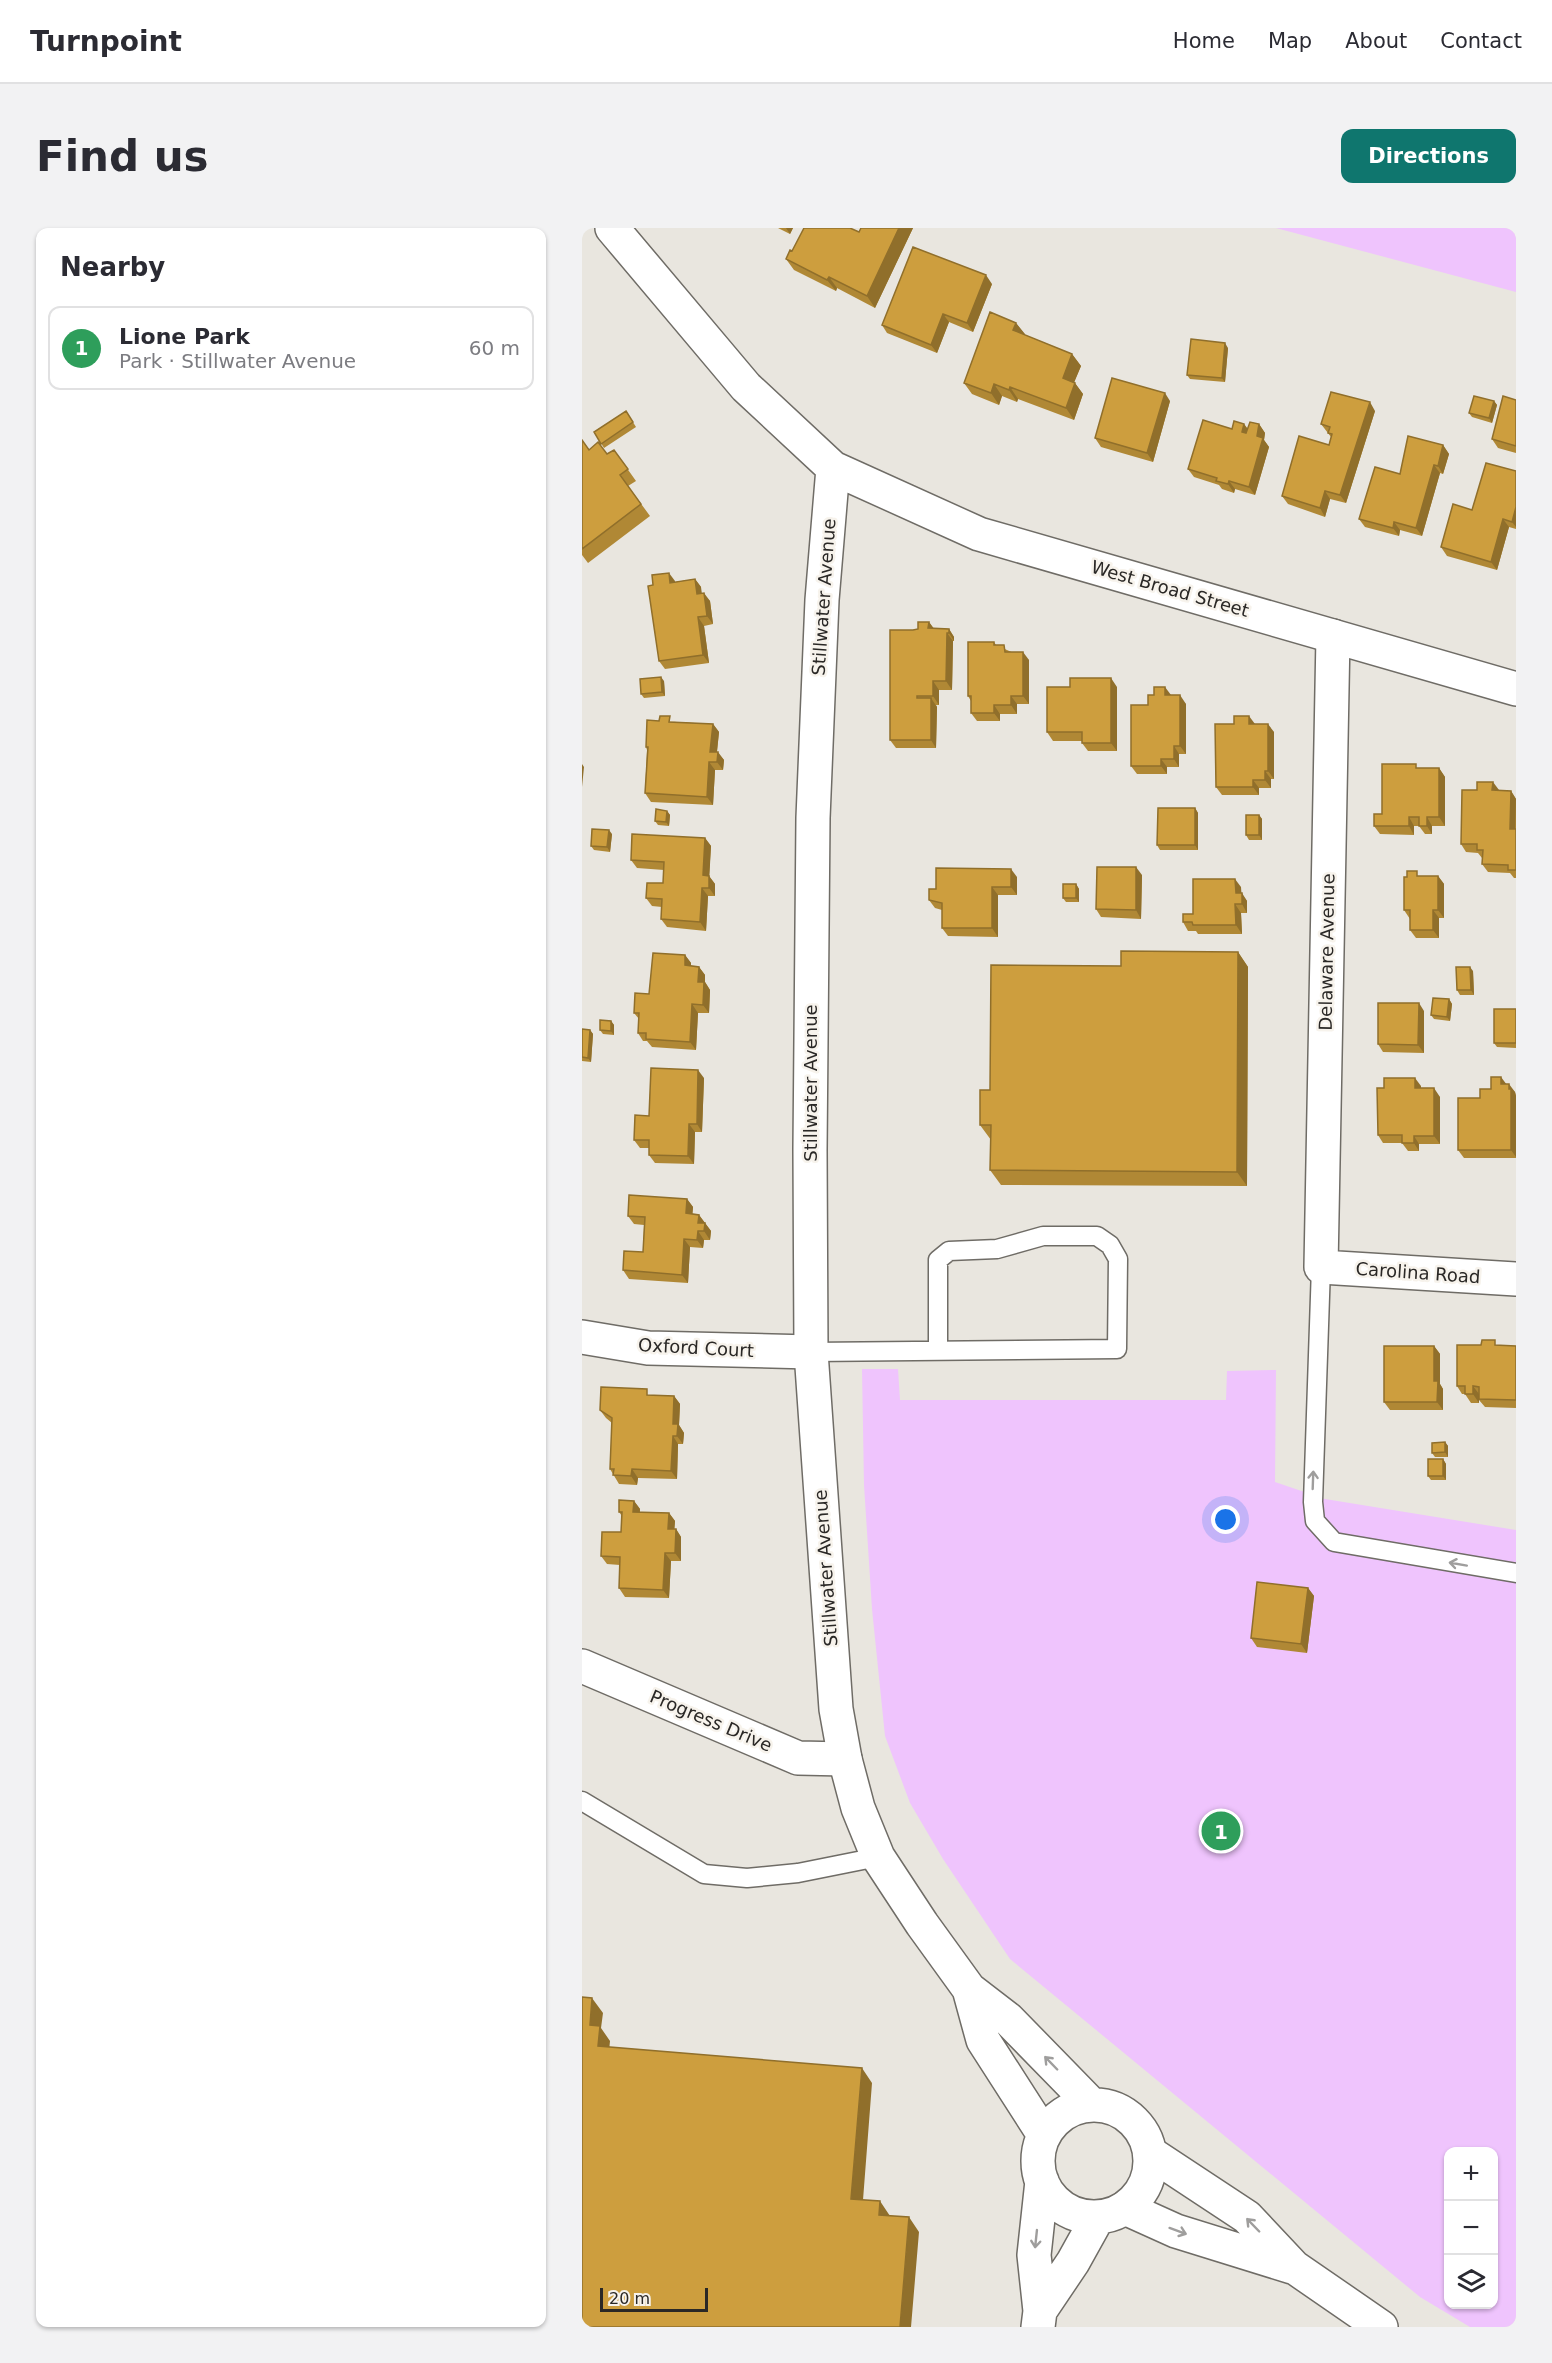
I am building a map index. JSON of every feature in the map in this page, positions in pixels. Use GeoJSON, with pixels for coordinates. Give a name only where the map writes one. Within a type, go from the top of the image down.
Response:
{"type":"FeatureCollection","features":[{"type":"Feature","properties":{"kind":"main road"},"geometry":{"type":"LineString","coordinates":[[612,228],[746,387],[833,468]]}},
{"type":"Feature","properties":{"kind":"main road","name":"West Broad Street"},"geometry":{"type":"LineString","coordinates":[[833,468],[979,534],[1516,689]]}},
{"type":"Feature","properties":{"kind":"main road","name":"Stillwater Avenue"},"geometry":{"type":"LineString","coordinates":[[833,468],[822,600],[813,818],[810,1150],[811,1352],[836,1709],[845,1759],[858,1808],[878,1857],[922,1924],[969,1989],[1008,2019],[1092,2105]]}},
{"type":"Feature","properties":{"kind":"main road","name":"Delaware Avenue"},"geometry":{"type":"LineString","coordinates":[[1321,1267],[1333,636]]}},
{"type":"Feature","properties":{"kind":"main road","name":"Carolina Road"},"geometry":{"type":"LineString","coordinates":[[1321,1267],[1516,1279]]}},
{"type":"Feature","properties":{"kind":"main road","name":"Oxford Court"},"geometry":{"type":"LineString","coordinates":[[582,1337],[648,1348],[811,1352]]}},
{"type":"Feature","properties":{"kind":"main road","name":"Progress Drive"},"geometry":{"type":"LineString","coordinates":[[582,1665],[798,1758],[845,1759]]}},
{"type":"Feature","properties":{"kind":"main road","name":"Stillwater Avenue"},"geometry":{"type":"LineString","coordinates":[[969,1989],[983,2040],[1044,2135]]}},
{"type":"Feature","properties":{"kind":"main road"},"geometry":{"type":"LineString","coordinates":[[1092,2105],[1109,2107],[1124,2113],[1137,2124],[1150,2153],[1148,2178],[1134,2200],[1111,2212],[1086,2216],[1064,2208],[1047,2192],[1038,2166],[1039,2150],[1044,2135],[1059,2117],[1081,2107],[1092,2105]]}},
{"type":"Feature","properties":{"kind":"main road"},"geometry":{"type":"LineString","coordinates":[[1150,2153],[1246,2217],[1294,2267],[1381,2327]]}},
{"type":"Feature","properties":{"kind":"main road"},"geometry":{"type":"LineString","coordinates":[[1039,2319],[1034,2255],[1042,2181]]}},
{"type":"Feature","properties":{"kind":"main road"},"geometry":{"type":"LineString","coordinates":[[1111,2212],[1294,2267]]}},
{"type":"Feature","properties":{"kind":"main road"},"geometry":{"type":"LineString","coordinates":[[1039,2319],[1073,2262],[1111,2212]]}},
{"type":"Feature","properties":{"kind":"lane"},"geometry":{"type":"LineString","coordinates":[[811,1352],[1117,1349],[1118,1259],[1110,1245],[1097,1236],[1043,1236],[997,1249],[949,1251],[938,1260],[938,1350]]}},
{"type":"Feature","properties":{"kind":"lane"},"geometry":{"type":"LineString","coordinates":[[1321,1267],[1313,1502],[1315,1521],[1334,1542],[1516,1573]]}},
{"type":"Feature","properties":{"kind":"lane"},"geometry":{"type":"LineString","coordinates":[[582,1801],[704,1874],[747,1878],[798,1873],[878,1857]]}},
{"type":"Feature","properties":{"kind":"shaded area"},"geometry":{"type":"Polygon","coordinates":[[[1276,228],[1516,228],[1516,292],[1276,228]]]}},
{"type":"Feature","properties":{"kind":"shaded area"},"geometry":{"type":"Polygon","coordinates":[[[862,1369],[898,1369],[900,1400],[1226,1400],[1227,1371],[1276,1370],[1275,1482],[1325,1499],[1516,1530],[1516,2327],[1470,2327],[1420,2297],[1010,1959],[943,1859],[910,1803],[885,1736],[872,1609],[864,1485],[862,1369]]]}},
{"type":"Feature","properties":{"kind":"building"},"geometry":{"type":"Polygon","coordinates":[[[804,228],[850,228],[859,232],[861,228],[899,228],[867,296],[829,277],[827,280],[786,259],[804,228]]]}},
{"type":"Feature","properties":{"kind":"building"},"geometry":{"type":"Polygon","coordinates":[[[913,247],[986,275],[967,323],[943,314],[931,345],[882,325],[913,247]]]}},
{"type":"Feature","properties":{"kind":"building"},"geometry":{"type":"Polygon","coordinates":[[[990,312],[1016,323],[1013,330],[1072,354],[1063,378],[1075,383],[1066,408],[1010,387],[1009,390],[994,384],[991,393],[964,383],[990,312]]]}},
{"type":"Feature","properties":{"kind":"building"},"geometry":{"type":"Polygon","coordinates":[[[1191,339],[1225,343],[1222,378],[1187,375],[1191,339]]]}},
{"type":"Feature","properties":{"kind":"building"},"geometry":{"type":"Polygon","coordinates":[[[1112,378],[1165,393],[1147,453],[1095,438],[1112,378]]]}},
{"type":"Feature","properties":{"kind":"building"},"geometry":{"type":"Polygon","coordinates":[[[1331,392],[1370,402],[1340,495],[1325,491],[1320,508],[1282,496],[1299,436],[1329,445],[1332,434],[1328,433],[1330,427],[1321,424],[1331,392]]]}},
{"type":"Feature","properties":{"kind":"building"},"geometry":{"type":"Polygon","coordinates":[[[1474,396],[1494,401],[1489,418],[1469,413],[1474,396]]]}},
{"type":"Feature","properties":{"kind":"building"},"geometry":{"type":"Polygon","coordinates":[[[1503,396],[1516,400],[1516,446],[1492,439],[1503,396]]]}},
{"type":"Feature","properties":{"kind":"building"},"geometry":{"type":"Polygon","coordinates":[[[626,411],[633,422],[601,444],[594,432],[626,411]]]}},
{"type":"Feature","properties":{"kind":"building"},"geometry":{"type":"Polygon","coordinates":[[[1203,420],[1232,429],[1234,421],[1244,424],[1242,432],[1246,433],[1250,422],[1259,424],[1257,436],[1263,438],[1249,487],[1229,481],[1228,484],[1216,481],[1217,478],[1188,469],[1203,420]]]}},
{"type":"Feature","properties":{"kind":"building"},"geometry":{"type":"Polygon","coordinates":[[[1408,436],[1443,445],[1438,466],[1434,465],[1416,528],[1394,522],[1393,528],[1359,519],[1375,467],[1400,474],[1408,436]]]}},
{"type":"Feature","properties":{"kind":"building"},"geometry":{"type":"Polygon","coordinates":[[[582,440],[589,450],[598,442],[607,454],[614,450],[628,469],[620,475],[641,504],[582,549],[582,440]]]}},
{"type":"Feature","properties":{"kind":"building"},"geometry":{"type":"Polygon","coordinates":[[[1486,463],[1516,471],[1516,507],[1512,522],[1503,519],[1491,562],[1441,547],[1453,504],[1472,510],[1486,463]]]}},
{"type":"Feature","properties":{"kind":"building"},"geometry":{"type":"Polygon","coordinates":[[[669,573],[670,583],[695,579],[697,594],[704,593],[707,616],[698,617],[703,655],[659,661],[648,586],[653,585],[652,575],[669,573]]]}},
{"type":"Feature","properties":{"kind":"building"},"geometry":{"type":"Polygon","coordinates":[[[918,622],[929,622],[928,628],[949,629],[946,681],[933,681],[933,696],[917,696],[917,698],[931,698],[931,740],[890,740],[890,630],[918,629],[918,622]]]}},
{"type":"Feature","properties":{"kind":"building"},"geometry":{"type":"Polygon","coordinates":[[[968,642],[994,642],[994,645],[1004,645],[1005,652],[1023,652],[1023,696],[1011,696],[1011,705],[994,705],[994,713],[971,713],[971,696],[968,696],[968,642]]]}},
{"type":"Feature","properties":{"kind":"building"},"geometry":{"type":"Polygon","coordinates":[[[661,677],[662,692],[641,694],[640,679],[661,677]]]}},
{"type":"Feature","properties":{"kind":"building"},"geometry":{"type":"Polygon","coordinates":[[[1070,678],[1111,678],[1111,743],[1082,743],[1082,732],[1047,732],[1047,687],[1070,687],[1070,678]]]}},
{"type":"Feature","properties":{"kind":"building"},"geometry":{"type":"Polygon","coordinates":[[[1154,687],[1165,687],[1165,695],[1180,695],[1180,746],[1174,746],[1174,759],[1161,759],[1161,766],[1131,766],[1131,705],[1148,705],[1148,695],[1154,695],[1154,687]]]}},
{"type":"Feature","properties":{"kind":"building"},"geometry":{"type":"Polygon","coordinates":[[[660,716],[670,716],[669,722],[713,724],[710,752],[718,752],[717,762],[709,762],[707,797],[645,793],[647,720],[659,721],[660,716]]]}},
{"type":"Feature","properties":{"kind":"building"},"geometry":{"type":"Polygon","coordinates":[[[1234,716],[1249,716],[1249,724],[1268,724],[1268,771],[1265,771],[1265,780],[1253,780],[1253,787],[1216,787],[1215,724],[1234,724],[1234,716]]]}},
{"type":"Feature","properties":{"kind":"building"},"geometry":{"type":"Polygon","coordinates":[[[1382,764],[1416,764],[1416,768],[1439,768],[1439,817],[1427,817],[1427,826],[1419,826],[1419,817],[1409,817],[1409,826],[1374,826],[1374,814],[1382,814],[1382,764]]]}},
{"type":"Feature","properties":{"kind":"building"},"geometry":{"type":"Polygon","coordinates":[[[1477,782],[1493,782],[1492,790],[1511,791],[1510,829],[1516,829],[1516,870],[1508,870],[1508,865],[1482,864],[1483,850],[1477,850],[1477,844],[1461,844],[1462,790],[1477,790],[1477,782]]]}},
{"type":"Feature","properties":{"kind":"building"},"geometry":{"type":"Polygon","coordinates":[[[1158,808],[1195,808],[1195,845],[1157,845],[1158,808]]]}},
{"type":"Feature","properties":{"kind":"building"},"geometry":{"type":"Polygon","coordinates":[[[656,809],[667,811],[666,822],[655,821],[656,809]]]}},
{"type":"Feature","properties":{"kind":"building"},"geometry":{"type":"Polygon","coordinates":[[[1246,815],[1259,815],[1259,835],[1246,835],[1246,815]]]}},
{"type":"Feature","properties":{"kind":"building"},"geometry":{"type":"Polygon","coordinates":[[[592,829],[609,830],[607,847],[591,846],[592,829]]]}},
{"type":"Feature","properties":{"kind":"building"},"geometry":{"type":"Polygon","coordinates":[[[632,834],[705,838],[703,875],[709,876],[709,888],[702,888],[700,922],[661,919],[662,899],[646,898],[647,883],[663,883],[664,862],[631,860],[632,834]]]}},
{"type":"Feature","properties":{"kind":"building"},"geometry":{"type":"Polygon","coordinates":[[[1097,867],[1136,867],[1136,910],[1096,909],[1097,867]]]}},
{"type":"Feature","properties":{"kind":"building"},"geometry":{"type":"Polygon","coordinates":[[[936,868],[1011,869],[1011,887],[992,887],[992,928],[942,928],[942,903],[929,900],[929,889],[936,889],[936,868]]]}},
{"type":"Feature","properties":{"kind":"building"},"geometry":{"type":"Polygon","coordinates":[[[1407,871],[1417,871],[1417,876],[1438,876],[1438,910],[1433,910],[1433,930],[1410,930],[1410,910],[1404,910],[1404,877],[1407,877],[1407,871]]]}},
{"type":"Feature","properties":{"kind":"building"},"geometry":{"type":"Polygon","coordinates":[[[1193,879],[1235,879],[1236,893],[1242,893],[1242,904],[1235,904],[1236,925],[1193,925],[1192,922],[1183,922],[1183,914],[1193,914],[1193,879]]]}},
{"type":"Feature","properties":{"kind":"building"},"geometry":{"type":"Polygon","coordinates":[[[1063,884],[1076,884],[1076,898],[1063,898],[1063,884]]]}},
{"type":"Feature","properties":{"kind":"building"},"geometry":{"type":"Polygon","coordinates":[[[1121,951],[1238,952],[1237,1172],[990,1170],[991,1125],[980,1125],[980,1090],[990,1090],[991,965],[1121,966],[1121,951]]]}},
{"type":"Feature","properties":{"kind":"building"},"geometry":{"type":"Polygon","coordinates":[[[653,953],[685,955],[685,965],[699,967],[698,982],[704,982],[703,1005],[692,1004],[690,1042],[646,1039],[646,1033],[638,1033],[639,1013],[634,1013],[635,993],[649,994],[653,953]]]}},
{"type":"Feature","properties":{"kind":"building"},"geometry":{"type":"Polygon","coordinates":[[[1456,967],[1470,967],[1471,990],[1457,990],[1456,967]]]}},
{"type":"Feature","properties":{"kind":"building"},"geometry":{"type":"Polygon","coordinates":[[[1433,998],[1449,999],[1447,1017],[1431,1015],[1433,998]]]}},
{"type":"Feature","properties":{"kind":"building"},"geometry":{"type":"Polygon","coordinates":[[[1378,1003],[1419,1003],[1418,1045],[1378,1044],[1378,1003]]]}},
{"type":"Feature","properties":{"kind":"building"},"geometry":{"type":"Polygon","coordinates":[[[1494,1009],[1516,1009],[1516,1043],[1494,1043],[1494,1009]]]}},
{"type":"Feature","properties":{"kind":"building"},"geometry":{"type":"Polygon","coordinates":[[[600,1020],[611,1021],[611,1031],[600,1030],[600,1020]]]}},
{"type":"Feature","properties":{"kind":"building"},"geometry":{"type":"Polygon","coordinates":[[[582,1029],[590,1030],[588,1058],[582,1057],[582,1029]]]}},
{"type":"Feature","properties":{"kind":"building"},"geometry":{"type":"Polygon","coordinates":[[[651,1068],[698,1070],[697,1124],[689,1124],[688,1156],[649,1155],[649,1140],[634,1140],[635,1115],[649,1116],[651,1068]]]}},
{"type":"Feature","properties":{"kind":"building"},"geometry":{"type":"Polygon","coordinates":[[[1491,1077],[1501,1077],[1501,1084],[1509,1084],[1509,1089],[1511,1089],[1511,1150],[1458,1150],[1458,1098],[1480,1098],[1480,1089],[1491,1089],[1491,1077]]]}},
{"type":"Feature","properties":{"kind":"building"},"geometry":{"type":"Polygon","coordinates":[[[1384,1078],[1415,1078],[1415,1088],[1434,1088],[1434,1136],[1414,1136],[1414,1143],[1402,1143],[1402,1135],[1378,1135],[1377,1088],[1384,1088],[1384,1078]]]}},
{"type":"Feature","properties":{"kind":"building"},"geometry":{"type":"Polygon","coordinates":[[[629,1195],[687,1199],[686,1213],[699,1215],[698,1223],[705,1223],[704,1231],[698,1231],[697,1240],[684,1239],[682,1275],[623,1270],[624,1251],[643,1252],[645,1217],[628,1216],[629,1195]]]}},
{"type":"Feature","properties":{"kind":"building"},"geometry":{"type":"Polygon","coordinates":[[[1482,1340],[1495,1340],[1495,1345],[1516,1346],[1516,1400],[1479,1399],[1479,1387],[1473,1386],[1473,1394],[1465,1394],[1465,1386],[1457,1386],[1457,1345],[1481,1345],[1482,1340]]]}},
{"type":"Feature","properties":{"kind":"building"},"geometry":{"type":"Polygon","coordinates":[[[1384,1346],[1434,1346],[1434,1381],[1438,1381],[1437,1402],[1384,1402],[1384,1346]]]}},
{"type":"Feature","properties":{"kind":"building"},"geometry":{"type":"Polygon","coordinates":[[[601,1387],[647,1389],[647,1395],[674,1396],[673,1424],[678,1424],[677,1436],[673,1436],[671,1471],[632,1469],[631,1476],[613,1475],[614,1469],[610,1469],[612,1418],[600,1410],[601,1387]]]}},
{"type":"Feature","properties":{"kind":"building"},"geometry":{"type":"Polygon","coordinates":[[[1445,1442],[1445,1452],[1432,1453],[1432,1443],[1445,1442]]]}},
{"type":"Feature","properties":{"kind":"building"},"geometry":{"type":"Polygon","coordinates":[[[1428,1459],[1443,1459],[1443,1476],[1428,1476],[1428,1459]]]}},
{"type":"Feature","properties":{"kind":"building"},"geometry":{"type":"Polygon","coordinates":[[[619,1500],[634,1501],[633,1512],[669,1513],[668,1529],[676,1529],[675,1553],[665,1553],[663,1590],[619,1588],[620,1557],[601,1556],[602,1532],[621,1532],[622,1512],[619,1512],[619,1500]]]}},
{"type":"Feature","properties":{"kind":"building"},"geometry":{"type":"Polygon","coordinates":[[[1257,1582],[1308,1588],[1301,1644],[1251,1638],[1257,1582]]]}},
{"type":"Feature","properties":{"kind":"building"},"geometry":{"type":"Polygon","coordinates":[[[582,1997],[592,1998],[590,2025],[600,2026],[598,2046],[862,2068],[851,2199],[880,2201],[879,2215],[909,2217],[900,2327],[582,2327],[582,1997]]]}},
{"type":"Feature","properties":{"kind":"place","name":"Lione Park"},"geometry":{"type":"Point","coordinates":[1221,1831]}}]}
